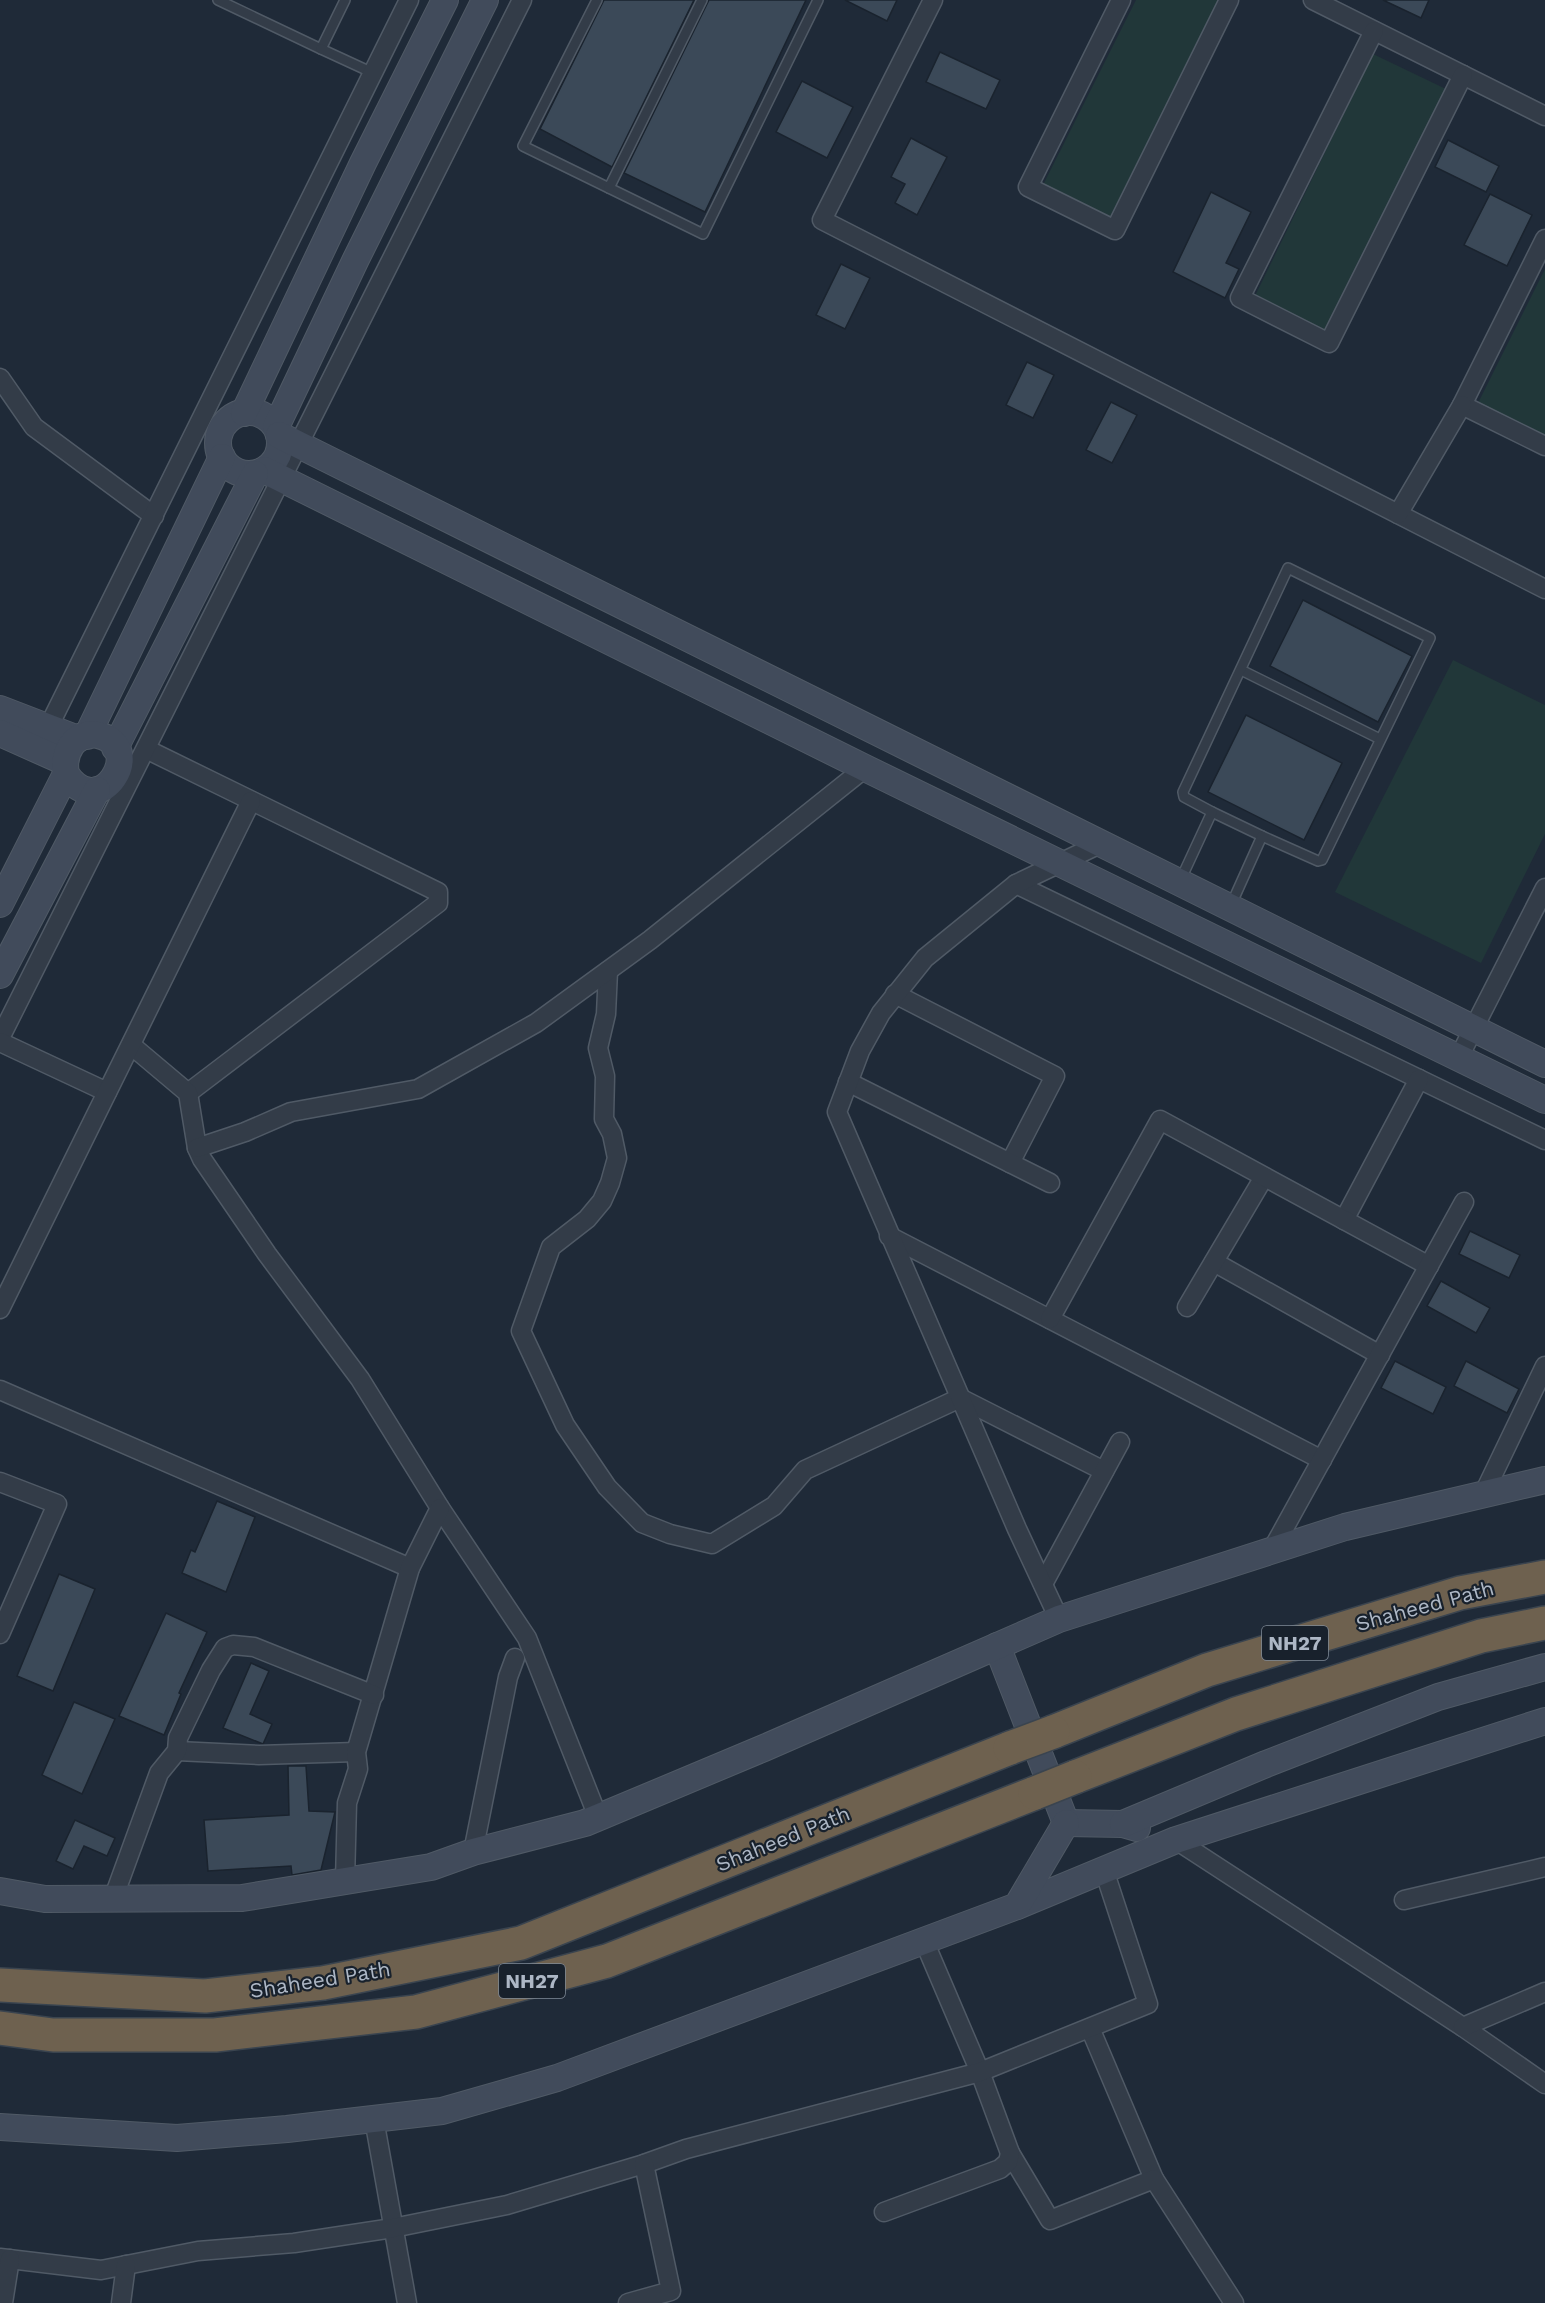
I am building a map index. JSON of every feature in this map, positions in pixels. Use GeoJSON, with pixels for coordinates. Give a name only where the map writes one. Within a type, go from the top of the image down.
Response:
{"type":"FeatureCollection","features":[{"type":"Feature","properties":{"kind":"highway","name":"Shaheed Path"},"geometry":{"type":"LineString","coordinates":[[0,1985],[205,1996],[323,1983],[522,1943],[1207,1670],[1460,1593],[1545,1577]]}},
{"type":"Feature","properties":{"kind":"highway","name":"Shaheed Path"},"geometry":{"type":"LineString","coordinates":[[0,2028],[53,2035],[215,2035],[416,2012],[607,1960],[1236,1714],[1481,1636],[1545,1623]]}},
{"type":"Feature","properties":{"kind":"street"},"geometry":{"type":"LineString","coordinates":[[42,739],[410,0]]}},
{"type":"Feature","properties":{"kind":"street"},"geometry":{"type":"LineString","coordinates":[[244,413],[363,163],[445,0]]}},
{"type":"Feature","properties":{"kind":"street"},"geometry":{"type":"LineString","coordinates":[[115,748],[277,456],[356,259],[485,0]]}},
{"type":"Feature","properties":{"kind":"street"},"geometry":{"type":"LineString","coordinates":[[285,436],[522,0]]}},
{"type":"Feature","properties":{"kind":"street"},"geometry":{"type":"LineString","coordinates":[[933,0],[822,220],[1545,589]]}},
{"type":"Feature","properties":{"kind":"street"},"geometry":{"type":"LineString","coordinates":[[1120,0],[1028,187],[1115,230],[1228,0]]}},
{"type":"Feature","properties":{"kind":"street"},"geometry":{"type":"LineString","coordinates":[[1313,0],[1545,116]]}},
{"type":"Feature","properties":{"kind":"street"},"geometry":{"type":"LineString","coordinates":[[1374,31],[1240,298],[1329,343],[1463,75]]}},
{"type":"Feature","properties":{"kind":"street"},"geometry":{"type":"LineString","coordinates":[[1398,514],[1462,405],[1545,239]]}},
{"type":"Feature","properties":{"kind":"street"},"geometry":{"type":"LineString","coordinates":[[0,378],[34,427],[154,516]]}},
{"type":"Feature","properties":{"kind":"street"},"geometry":{"type":"LineString","coordinates":[[1462,405],[1545,446]]}},
{"type":"Feature","properties":{"kind":"street"},"geometry":{"type":"LineString","coordinates":[[1545,1064],[285,436],[269,419],[260,414],[244,413],[230,419],[223,427],[218,447],[228,465],[236,471],[245,474],[267,475],[1545,1100]]}},
{"type":"Feature","properties":{"kind":"street"},"geometry":{"type":"LineString","coordinates":[[0,904],[66,768],[68,748],[82,737],[222,457]]}},
{"type":"Feature","properties":{"kind":"street"},"geometry":{"type":"LineString","coordinates":[[107,1092],[0,1040],[146,748],[267,475]]}},
{"type":"Feature","properties":{"kind":"street"},"geometry":{"type":"LineString","coordinates":[[0,709],[42,739],[78,787],[97,790]]}},
{"type":"Feature","properties":{"kind":"street"},"geometry":{"type":"LineString","coordinates":[[0,733],[42,739],[98,735],[107,739],[115,748],[120,762],[113,780],[97,790],[0,975]]}},
{"type":"Feature","properties":{"kind":"street"},"geometry":{"type":"LineString","coordinates":[[146,748],[438,892],[438,903],[188,1093]]}},
{"type":"Feature","properties":{"kind":"street"},"geometry":{"type":"LineString","coordinates":[[924,797],[941,764]]}},
{"type":"Feature","properties":{"kind":"street"},"geometry":{"type":"LineString","coordinates":[[197,1148],[245,1132],[291,1112],[418,1089],[536,1023],[650,940],[864,768]]}},
{"type":"Feature","properties":{"kind":"street"},"geometry":{"type":"LineString","coordinates":[[0,1309],[251,801]]}},
{"type":"Feature","properties":{"kind":"street"},"geometry":{"type":"LineString","coordinates":[[1059,1619],[889,1236],[837,1112],[860,1051],[881,1013],[925,958],[1016,884],[1102,843]]}},
{"type":"Feature","properties":{"kind":"street"},"geometry":{"type":"LineString","coordinates":[[1016,884],[1545,1140]]}},
{"type":"Feature","properties":{"kind":"street"},"geometry":{"type":"LineString","coordinates":[[1458,1059],[1545,888]]}},
{"type":"Feature","properties":{"kind":"street"},"geometry":{"type":"LineString","coordinates":[[608,970],[606,1014],[598,1048],[605,1076],[603,1119],[612,1134],[617,1158],[602,1201],[587,1219],[551,1247],[521,1331],[565,1425],[607,1486],[642,1523],[670,1534],[712,1544],[774,1506],[805,1470],[960,1398]]}},
{"type":"Feature","properties":{"kind":"street"},"geometry":{"type":"LineString","coordinates":[[895,994],[1055,1076],[1010,1163]]}},
{"type":"Feature","properties":{"kind":"street"},"geometry":{"type":"LineString","coordinates":[[131,1045],[188,1093],[197,1148],[202,1159],[267,1254],[360,1379],[440,1508],[527,1638],[598,1817]]}},
{"type":"Feature","properties":{"kind":"street"},"geometry":{"type":"LineString","coordinates":[[1344,1220],[1419,1079]]}},
{"type":"Feature","properties":{"kind":"street"},"geometry":{"type":"LineString","coordinates":[[848,1082],[1050,1183]]}},
{"type":"Feature","properties":{"kind":"street"},"geometry":{"type":"LineString","coordinates":[[1050,1319],[1160,1120],[1429,1266]]}},
{"type":"Feature","properties":{"kind":"street"},"geometry":{"type":"LineString","coordinates":[[1187,1307],[1264,1177]]}},
{"type":"Feature","properties":{"kind":"street"},"geometry":{"type":"LineString","coordinates":[[1272,1550],[1464,1202]]}},
{"type":"Feature","properties":{"kind":"street"},"geometry":{"type":"LineString","coordinates":[[889,1236],[1322,1460]]}},
{"type":"Feature","properties":{"kind":"street"},"geometry":{"type":"LineString","coordinates":[[1214,1262],[1380,1355]]}},
{"type":"Feature","properties":{"kind":"street"},"geometry":{"type":"LineString","coordinates":[[1483,1495],[1545,1366]]}},
{"type":"Feature","properties":{"kind":"street"},"geometry":{"type":"LineString","coordinates":[[0,1390],[410,1568]]}},
{"type":"Feature","properties":{"kind":"street"},"geometry":{"type":"LineString","coordinates":[[960,1398],[1104,1471]]}},
{"type":"Feature","properties":{"kind":"street"},"geometry":{"type":"LineString","coordinates":[[1043,1584],[1120,1442]]}},
{"type":"Feature","properties":{"kind":"street"},"geometry":{"type":"LineString","coordinates":[[0,1891],[45,1899],[242,1898],[431,1867],[473,1852],[585,1823],[764,1748],[1059,1619],[1345,1527],[1545,1480]]}},
{"type":"Feature","properties":{"kind":"street"},"geometry":{"type":"LineString","coordinates":[[0,1482],[57,1504],[4,1614],[0,1634]]}},
{"type":"Feature","properties":{"kind":"street"},"geometry":{"type":"LineString","coordinates":[[345,1881],[347,1803],[358,1769],[356,1752],[410,1568],[440,1508]]}},
{"type":"Feature","properties":{"kind":"street"},"geometry":{"type":"LineString","coordinates":[[113,1899],[159,1773],[177,1751],[178,1738],[211,1670],[225,1648],[233,1645],[254,1647],[374,1695]]}},
{"type":"Feature","properties":{"kind":"street"},"geometry":{"type":"LineString","coordinates":[[997,1647],[1066,1823]]}},
{"type":"Feature","properties":{"kind":"street"},"geometry":{"type":"LineString","coordinates":[[473,1852],[508,1677],[515,1658]]}},
{"type":"Feature","properties":{"kind":"street"},"geometry":{"type":"LineString","coordinates":[[1123,1824],[1438,1697],[1545,1667]]}},
{"type":"Feature","properties":{"kind":"street"},"geometry":{"type":"LineString","coordinates":[[0,2127],[177,2138],[287,2129],[442,2111],[557,2078],[1017,1906],[1176,1840],[1545,1721]]}},
{"type":"Feature","properties":{"kind":"street"},"geometry":{"type":"LineString","coordinates":[[177,1751],[259,1755],[356,1752]]}},
{"type":"Feature","properties":{"kind":"street"},"geometry":{"type":"LineString","coordinates":[[1230,1779],[1242,1819]]}},
{"type":"Feature","properties":{"kind":"street"},"geometry":{"type":"LineString","coordinates":[[1066,1823],[1123,1824],[1176,1840],[1463,2027],[1545,2084]]}},
{"type":"Feature","properties":{"kind":"street"},"geometry":{"type":"LineString","coordinates":[[1017,1906],[1066,1823]]}},
{"type":"Feature","properties":{"kind":"street"},"geometry":{"type":"LineString","coordinates":[[1404,1900],[1545,1867]]}},
{"type":"Feature","properties":{"kind":"street"},"geometry":{"type":"LineString","coordinates":[[3,2303],[5,2259],[101,2270],[198,2251],[294,2243],[393,2228],[507,2205],[686,2149],[980,2072],[1148,2004],[1104,1870]]}},
{"type":"Feature","properties":{"kind":"street"},"geometry":{"type":"LineString","coordinates":[[924,1941],[980,2072],[1010,2153],[1050,2220],[1154,2179]]}},
{"type":"Feature","properties":{"kind":"street"},"geometry":{"type":"LineString","coordinates":[[1463,2027],[1545,1992]]}},
{"type":"Feature","properties":{"kind":"street"},"geometry":{"type":"LineString","coordinates":[[1090,2028],[1154,2179],[1234,2303]]}},
{"type":"Feature","properties":{"kind":"street"},"geometry":{"type":"LineString","coordinates":[[374,2119],[408,2303]]}},
{"type":"Feature","properties":{"kind":"street"},"geometry":{"type":"LineString","coordinates":[[884,2212],[1000,2169],[1008,2162],[1010,2153]]}},
{"type":"Feature","properties":{"kind":"street"},"geometry":{"type":"LineString","coordinates":[[628,2303],[671,2291],[644,2164]]}},
{"type":"Feature","properties":{"kind":"street"},"geometry":{"type":"LineString","coordinates":[[121,2303],[126,2265]]}},
{"type":"Feature","properties":{"kind":"lane"},"geometry":{"type":"LineString","coordinates":[[218,0],[374,72]]}},
{"type":"Feature","properties":{"kind":"lane"},"geometry":{"type":"LineString","coordinates":[[321,49],[345,0]]}},
{"type":"Feature","properties":{"kind":"lane"},"geometry":{"type":"LineString","coordinates":[[597,0],[523,146],[703,234],[818,0]]}},
{"type":"Feature","properties":{"kind":"lane"},"geometry":{"type":"LineString","coordinates":[[609,188],[702,0]]}},
{"type":"Feature","properties":{"kind":"lane"},"geometry":{"type":"LineString","coordinates":[[1290,567],[1430,638],[1380,739],[1322,860],[1318,861],[1262,836],[1184,797],[1183,792],[1290,567]]}},
{"type":"Feature","properties":{"kind":"lane"},"geometry":{"type":"LineString","coordinates":[[1241,670],[1380,739]]}},
{"type":"Feature","properties":{"kind":"lane"},"geometry":{"type":"LineString","coordinates":[[1180,882],[1212,812]]}},
{"type":"Feature","properties":{"kind":"lane"},"geometry":{"type":"LineString","coordinates":[[1230,907],[1262,836]]}},
{"type":"Feature","properties":{"kind":"green space"},"geometry":{"type":"Polygon","coordinates":[[[1136,0],[1220,0],[1109,219],[1042,187],[1136,0]]]}},
{"type":"Feature","properties":{"kind":"green space"},"geometry":{"type":"Polygon","coordinates":[[[1373,54],[1448,90],[1329,332],[1254,298],[1373,54]]]}},
{"type":"Feature","properties":{"kind":"green space"},"geometry":{"type":"Polygon","coordinates":[[[1545,269],[1545,439],[1476,407],[1545,269]]]}},
{"type":"Feature","properties":{"kind":"green space"},"geometry":{"type":"Polygon","coordinates":[[[1453,660],[1545,705],[1545,834],[1481,963],[1335,892],[1453,660]]]}},
{"type":"Feature","properties":{"kind":"building"},"geometry":{"type":"Polygon","coordinates":[[[604,0],[694,0],[612,167],[540,129],[604,0]]]}},
{"type":"Feature","properties":{"kind":"building"},"geometry":{"type":"Polygon","coordinates":[[[709,0],[806,0],[705,212],[624,173],[709,0]]]}},
{"type":"Feature","properties":{"kind":"building"},"geometry":{"type":"Polygon","coordinates":[[[845,0],[897,0],[887,21],[845,0]]]}},
{"type":"Feature","properties":{"kind":"building"},"geometry":{"type":"Polygon","coordinates":[[[1383,0],[1429,0],[1421,18],[1383,0]]]}},
{"type":"Feature","properties":{"kind":"building"},"geometry":{"type":"Polygon","coordinates":[[[940,52],[1000,80],[986,109],[926,82],[940,52]]]}},
{"type":"Feature","properties":{"kind":"building"},"geometry":{"type":"Polygon","coordinates":[[[802,81],[853,107],[827,158],[776,132],[802,81]]]}},
{"type":"Feature","properties":{"kind":"building"},"geometry":{"type":"Polygon","coordinates":[[[911,138],[947,157],[917,215],[895,203],[905,184],[891,177],[911,138]]]}},
{"type":"Feature","properties":{"kind":"building"},"geometry":{"type":"Polygon","coordinates":[[[1448,140],[1499,166],[1486,192],[1435,167],[1448,140]]]}},
{"type":"Feature","properties":{"kind":"building"},"geometry":{"type":"Polygon","coordinates":[[[1211,192],[1251,212],[1226,263],[1239,269],[1225,298],[1173,272],[1211,192]]]}},
{"type":"Feature","properties":{"kind":"building"},"geometry":{"type":"Polygon","coordinates":[[[1490,194],[1532,215],[1507,266],[1464,245],[1490,194]]]}},
{"type":"Feature","properties":{"kind":"building"},"geometry":{"type":"Polygon","coordinates":[[[841,264],[870,278],[845,329],[816,315],[841,264]]]}},
{"type":"Feature","properties":{"kind":"building"},"geometry":{"type":"Polygon","coordinates":[[[1027,362],[1054,375],[1033,418],[1006,405],[1027,362]]]}},
{"type":"Feature","properties":{"kind":"building"},"geometry":{"type":"Polygon","coordinates":[[[1111,402],[1137,415],[1112,463],[1086,450],[1111,402]]]}},
{"type":"Feature","properties":{"kind":"building"},"geometry":{"type":"Polygon","coordinates":[[[1303,600],[1412,656],[1378,722],[1270,666],[1303,600]]]}},
{"type":"Feature","properties":{"kind":"building"},"geometry":{"type":"Polygon","coordinates":[[[1246,715],[1342,763],[1304,840],[1208,792],[1246,715]]]}},
{"type":"Feature","properties":{"kind":"building"},"geometry":{"type":"Polygon","coordinates":[[[1470,1231],[1520,1255],[1509,1278],[1459,1254],[1470,1231]]]}},
{"type":"Feature","properties":{"kind":"building"},"geometry":{"type":"Polygon","coordinates":[[[1441,1281],[1490,1308],[1476,1333],[1427,1306],[1441,1281]]]}},
{"type":"Feature","properties":{"kind":"building"},"geometry":{"type":"Polygon","coordinates":[[[1395,1361],[1446,1387],[1433,1414],[1381,1388],[1395,1361]]]}},
{"type":"Feature","properties":{"kind":"building"},"geometry":{"type":"Polygon","coordinates":[[[1466,1361],[1519,1389],[1507,1413],[1454,1386],[1466,1361]]]}},
{"type":"Feature","properties":{"kind":"building"},"geometry":{"type":"Polygon","coordinates":[[[217,1501],[255,1517],[226,1592],[182,1573],[191,1550],[195,1552],[217,1501]]]}},
{"type":"Feature","properties":{"kind":"building"},"geometry":{"type":"Polygon","coordinates":[[[59,1574],[95,1589],[53,1691],[17,1676],[59,1574]]]}},
{"type":"Feature","properties":{"kind":"building"},"geometry":{"type":"Polygon","coordinates":[[[166,1613],[207,1632],[179,1693],[181,1694],[164,1735],[119,1716],[166,1613]]]}},
{"type":"Feature","properties":{"kind":"building"},"geometry":{"type":"Polygon","coordinates":[[[251,1663],[269,1671],[250,1714],[272,1724],[263,1744],[223,1728],[251,1663]]]}},
{"type":"Feature","properties":{"kind":"building"},"geometry":{"type":"Polygon","coordinates":[[[74,1702],[115,1719],[82,1794],[42,1775],[74,1702]]]}},
{"type":"Feature","properties":{"kind":"building"},"geometry":{"type":"Polygon","coordinates":[[[288,1766],[306,1766],[309,1811],[335,1812],[321,1870],[292,1875],[291,1866],[208,1871],[204,1820],[289,1815],[288,1766]]]}},
{"type":"Feature","properties":{"kind":"building"},"geometry":{"type":"Polygon","coordinates":[[[75,1820],[115,1838],[107,1856],[84,1846],[73,1869],[56,1861],[75,1820]]]}}]}
